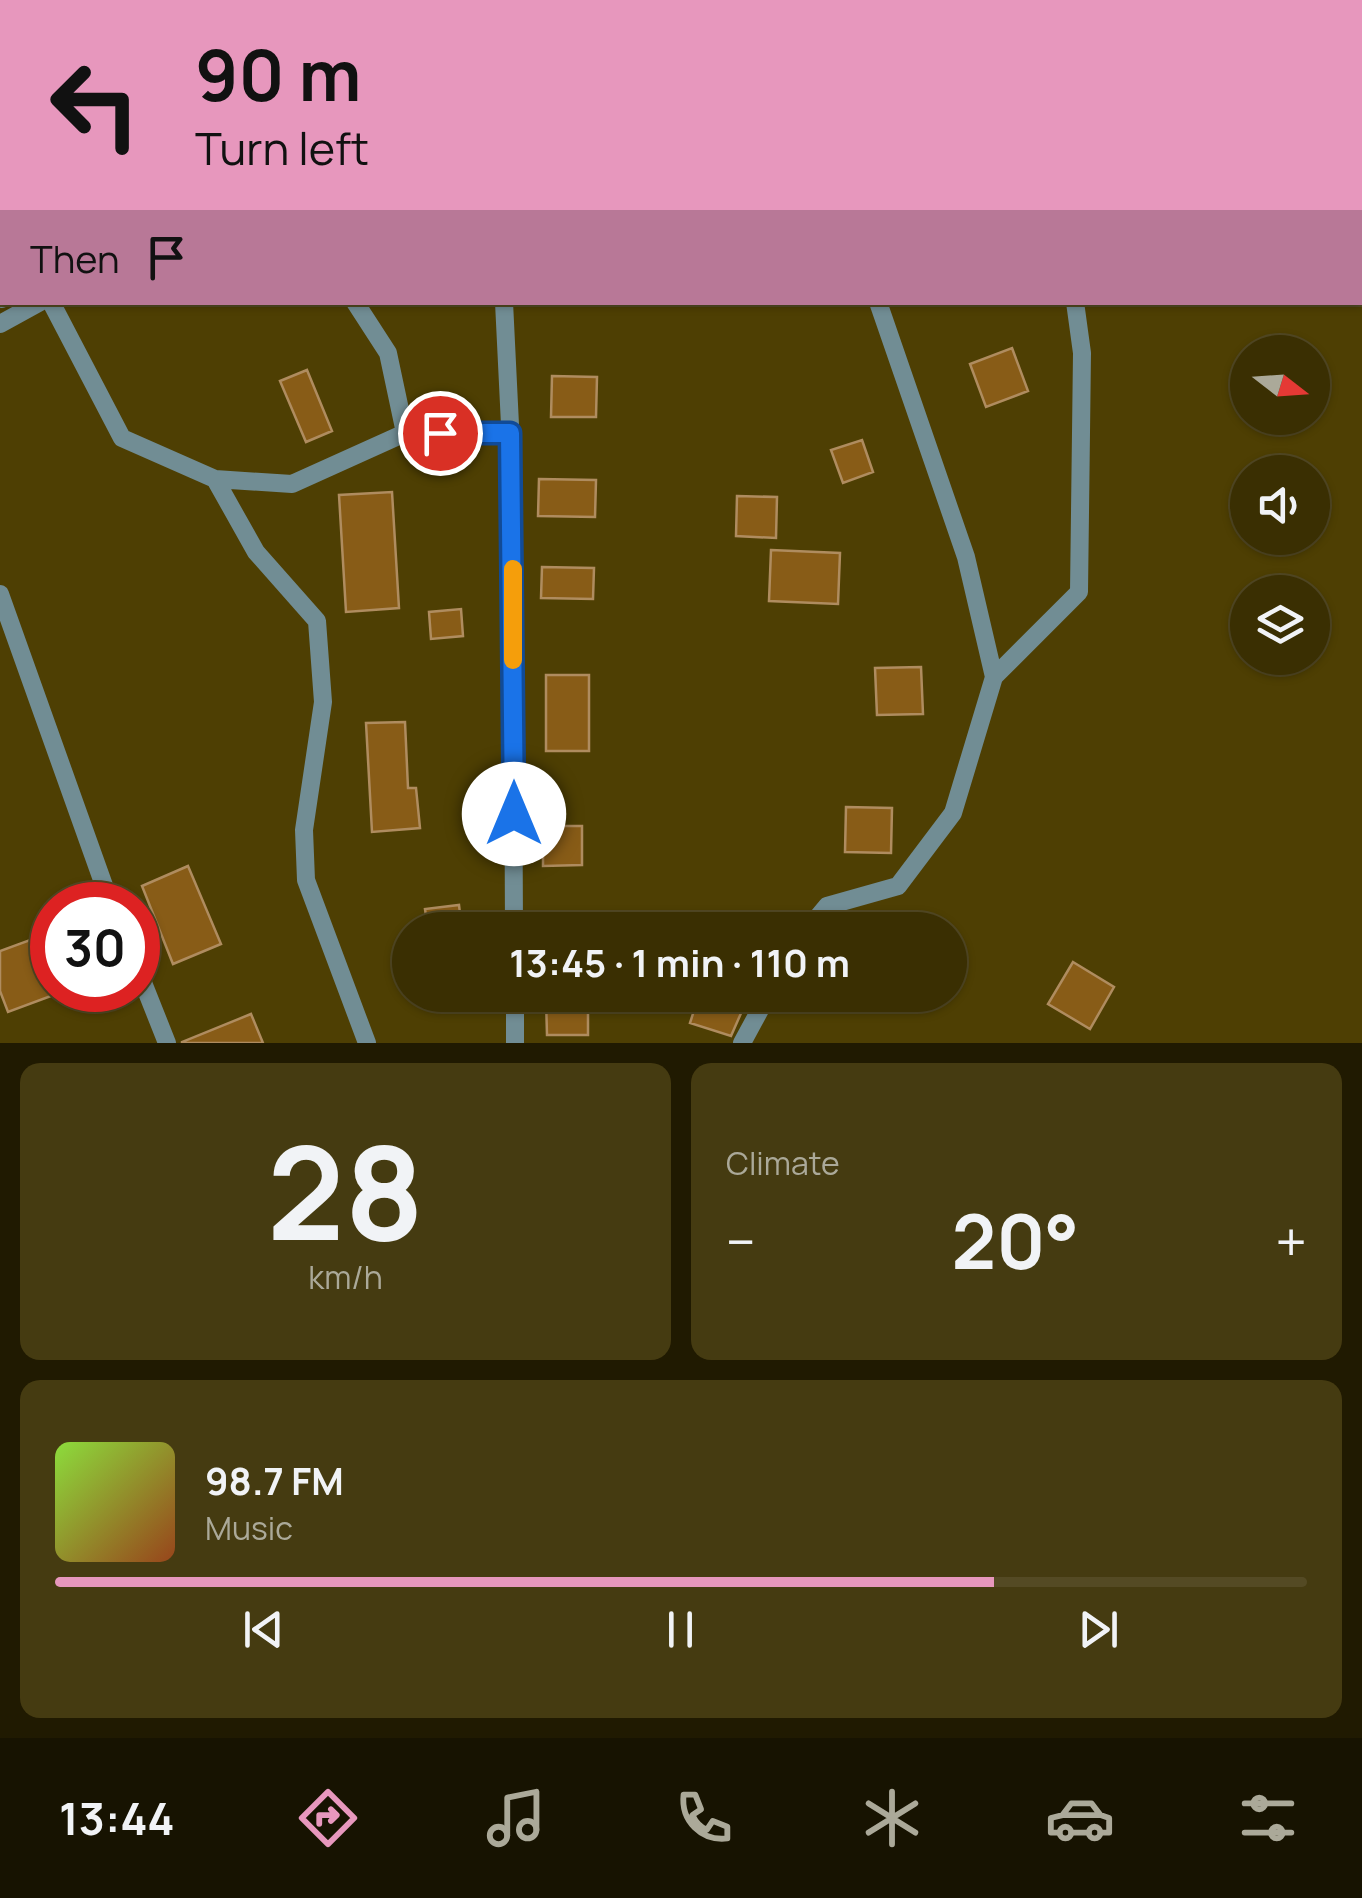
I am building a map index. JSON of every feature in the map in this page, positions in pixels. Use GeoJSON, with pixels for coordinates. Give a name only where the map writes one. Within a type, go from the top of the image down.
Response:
{"type":"FeatureCollection","features":[{"type":"Feature","properties":{"kind":"street"},"geometry":{"type":"LineString","coordinates":[[53,305],[122,438],[216,479],[292,484],[404,433],[510,433]]}},
{"type":"Feature","properties":{"kind":"street"},"geometry":{"type":"LineString","coordinates":[[357,305],[388,353],[404,433]]}},
{"type":"Feature","properties":{"kind":"street"},"geometry":{"type":"LineString","coordinates":[[504,305],[510,433],[514,912]]}},
{"type":"Feature","properties":{"kind":"street"},"geometry":{"type":"LineString","coordinates":[[879,305],[966,557],[994,677]]}},
{"type":"Feature","properties":{"kind":"street"},"geometry":{"type":"LineString","coordinates":[[821,912],[826,906],[898,886],[953,813],[994,677],[1079,592],[1082,354],[1074,305]]}},
{"type":"Feature","properties":{"kind":"street"},"geometry":{"type":"LineString","coordinates":[[216,479],[256,552],[317,621],[323,702],[304,830],[306,880],[367,1043]]}},
{"type":"Feature","properties":{"kind":"street"},"geometry":{"type":"LineString","coordinates":[[0,594],[103,882]]}},
{"type":"Feature","properties":{"kind":"street"},"geometry":{"type":"LineString","coordinates":[[155,1012],[168,1043]]}},
{"type":"Feature","properties":{"kind":"street"},"geometry":{"type":"LineString","coordinates":[[515,1012],[515,1043]]}},
{"type":"Feature","properties":{"kind":"street"},"geometry":{"type":"LineString","coordinates":[[742,1043],[759,1012]]}},
{"type":"Feature","properties":{"kind":"building"},"geometry":{"type":"Polygon","coordinates":[[[1012,348],[1028,391],[986,407],[970,364],[1012,348]]]}},
{"type":"Feature","properties":{"kind":"building"},"geometry":{"type":"Polygon","coordinates":[[[307,370],[332,431],[306,442],[280,381],[307,370]]]}},
{"type":"Feature","properties":{"kind":"building"},"geometry":{"type":"Polygon","coordinates":[[[552,376],[597,377],[596,417],[551,417],[552,376]]]}},
{"type":"Feature","properties":{"kind":"building"},"geometry":{"type":"Polygon","coordinates":[[[862,440],[873,472],[843,483],[831,450],[862,440]]]}},
{"type":"Feature","properties":{"kind":"building"},"geometry":{"type":"Polygon","coordinates":[[[539,479],[596,480],[595,517],[538,516],[539,479]]]}},
{"type":"Feature","properties":{"kind":"building"},"geometry":{"type":"Polygon","coordinates":[[[392,492],[399,608],[346,612],[339,495],[392,492]]]}},
{"type":"Feature","properties":{"kind":"building"},"geometry":{"type":"Polygon","coordinates":[[[737,496],[777,497],[776,538],[736,536],[737,496]]]}},
{"type":"Feature","properties":{"kind":"building"},"geometry":{"type":"Polygon","coordinates":[[[771,550],[840,553],[838,604],[769,601],[771,550]]]}},
{"type":"Feature","properties":{"kind":"building"},"geometry":{"type":"Polygon","coordinates":[[[542,567],[594,568],[593,599],[541,598],[542,567]]]}},
{"type":"Feature","properties":{"kind":"building"},"geometry":{"type":"Polygon","coordinates":[[[461,609],[463,636],[431,639],[429,612],[461,609]]]}},
{"type":"Feature","properties":{"kind":"building"},"geometry":{"type":"Polygon","coordinates":[[[921,667],[923,714],[877,715],[875,668],[921,667]]]}},
{"type":"Feature","properties":{"kind":"building"},"geometry":{"type":"Polygon","coordinates":[[[546,675],[589,675],[589,751],[546,751],[546,675]]]}},
{"type":"Feature","properties":{"kind":"building"},"geometry":{"type":"Polygon","coordinates":[[[405,722],[408,788],[416,788],[420,828],[372,832],[366,723],[405,722]]]}},
{"type":"Feature","properties":{"kind":"building"},"geometry":{"type":"Polygon","coordinates":[[[846,807],[892,808],[891,853],[845,852],[846,807]]]}},
{"type":"Feature","properties":{"kind":"building"},"geometry":{"type":"Polygon","coordinates":[[[543,826],[582,826],[582,865],[543,866],[543,826]]]}},
{"type":"Feature","properties":{"kind":"building"},"geometry":{"type":"Polygon","coordinates":[[[188,866],[221,944],[173,964],[160,931],[160,882],[151,882],[188,866]]]}},
{"type":"Feature","properties":{"kind":"building"},"geometry":{"type":"Polygon","coordinates":[[[459,905],[460,912],[425,912],[425,909],[459,905]]]}},
{"type":"Feature","properties":{"kind":"building"},"geometry":{"type":"Polygon","coordinates":[[[30,940],[30,1004],[8,1012],[0,991],[0,951],[30,940]]]}},
{"type":"Feature","properties":{"kind":"building"},"geometry":{"type":"Polygon","coordinates":[[[1073,962],[1114,987],[1090,1029],[1048,1004],[1073,962]]]}},
{"type":"Feature","properties":{"kind":"building"},"geometry":{"type":"Polygon","coordinates":[[[546,1012],[588,1012],[588,1035],[547,1035],[546,1012]]]}},
{"type":"Feature","properties":{"kind":"building"},"geometry":{"type":"Polygon","coordinates":[[[694,1012],[742,1012],[731,1036],[690,1023],[694,1012]]]}},
{"type":"Feature","properties":{"kind":"building"},"geometry":{"type":"Polygon","coordinates":[[[251,1014],[263,1043],[182,1043],[182,1042],[251,1014]]]}},
{"type":"Feature","properties":{"kind":"slow traffic"},"geometry":{"type":"LineString","coordinates":[[513,569],[513,660]]}},
{"type":"Feature","properties":{"kind":"route"},"geometry":{"type":"LineString","coordinates":[[440,433],[510,433],[514,814]]}}]}
